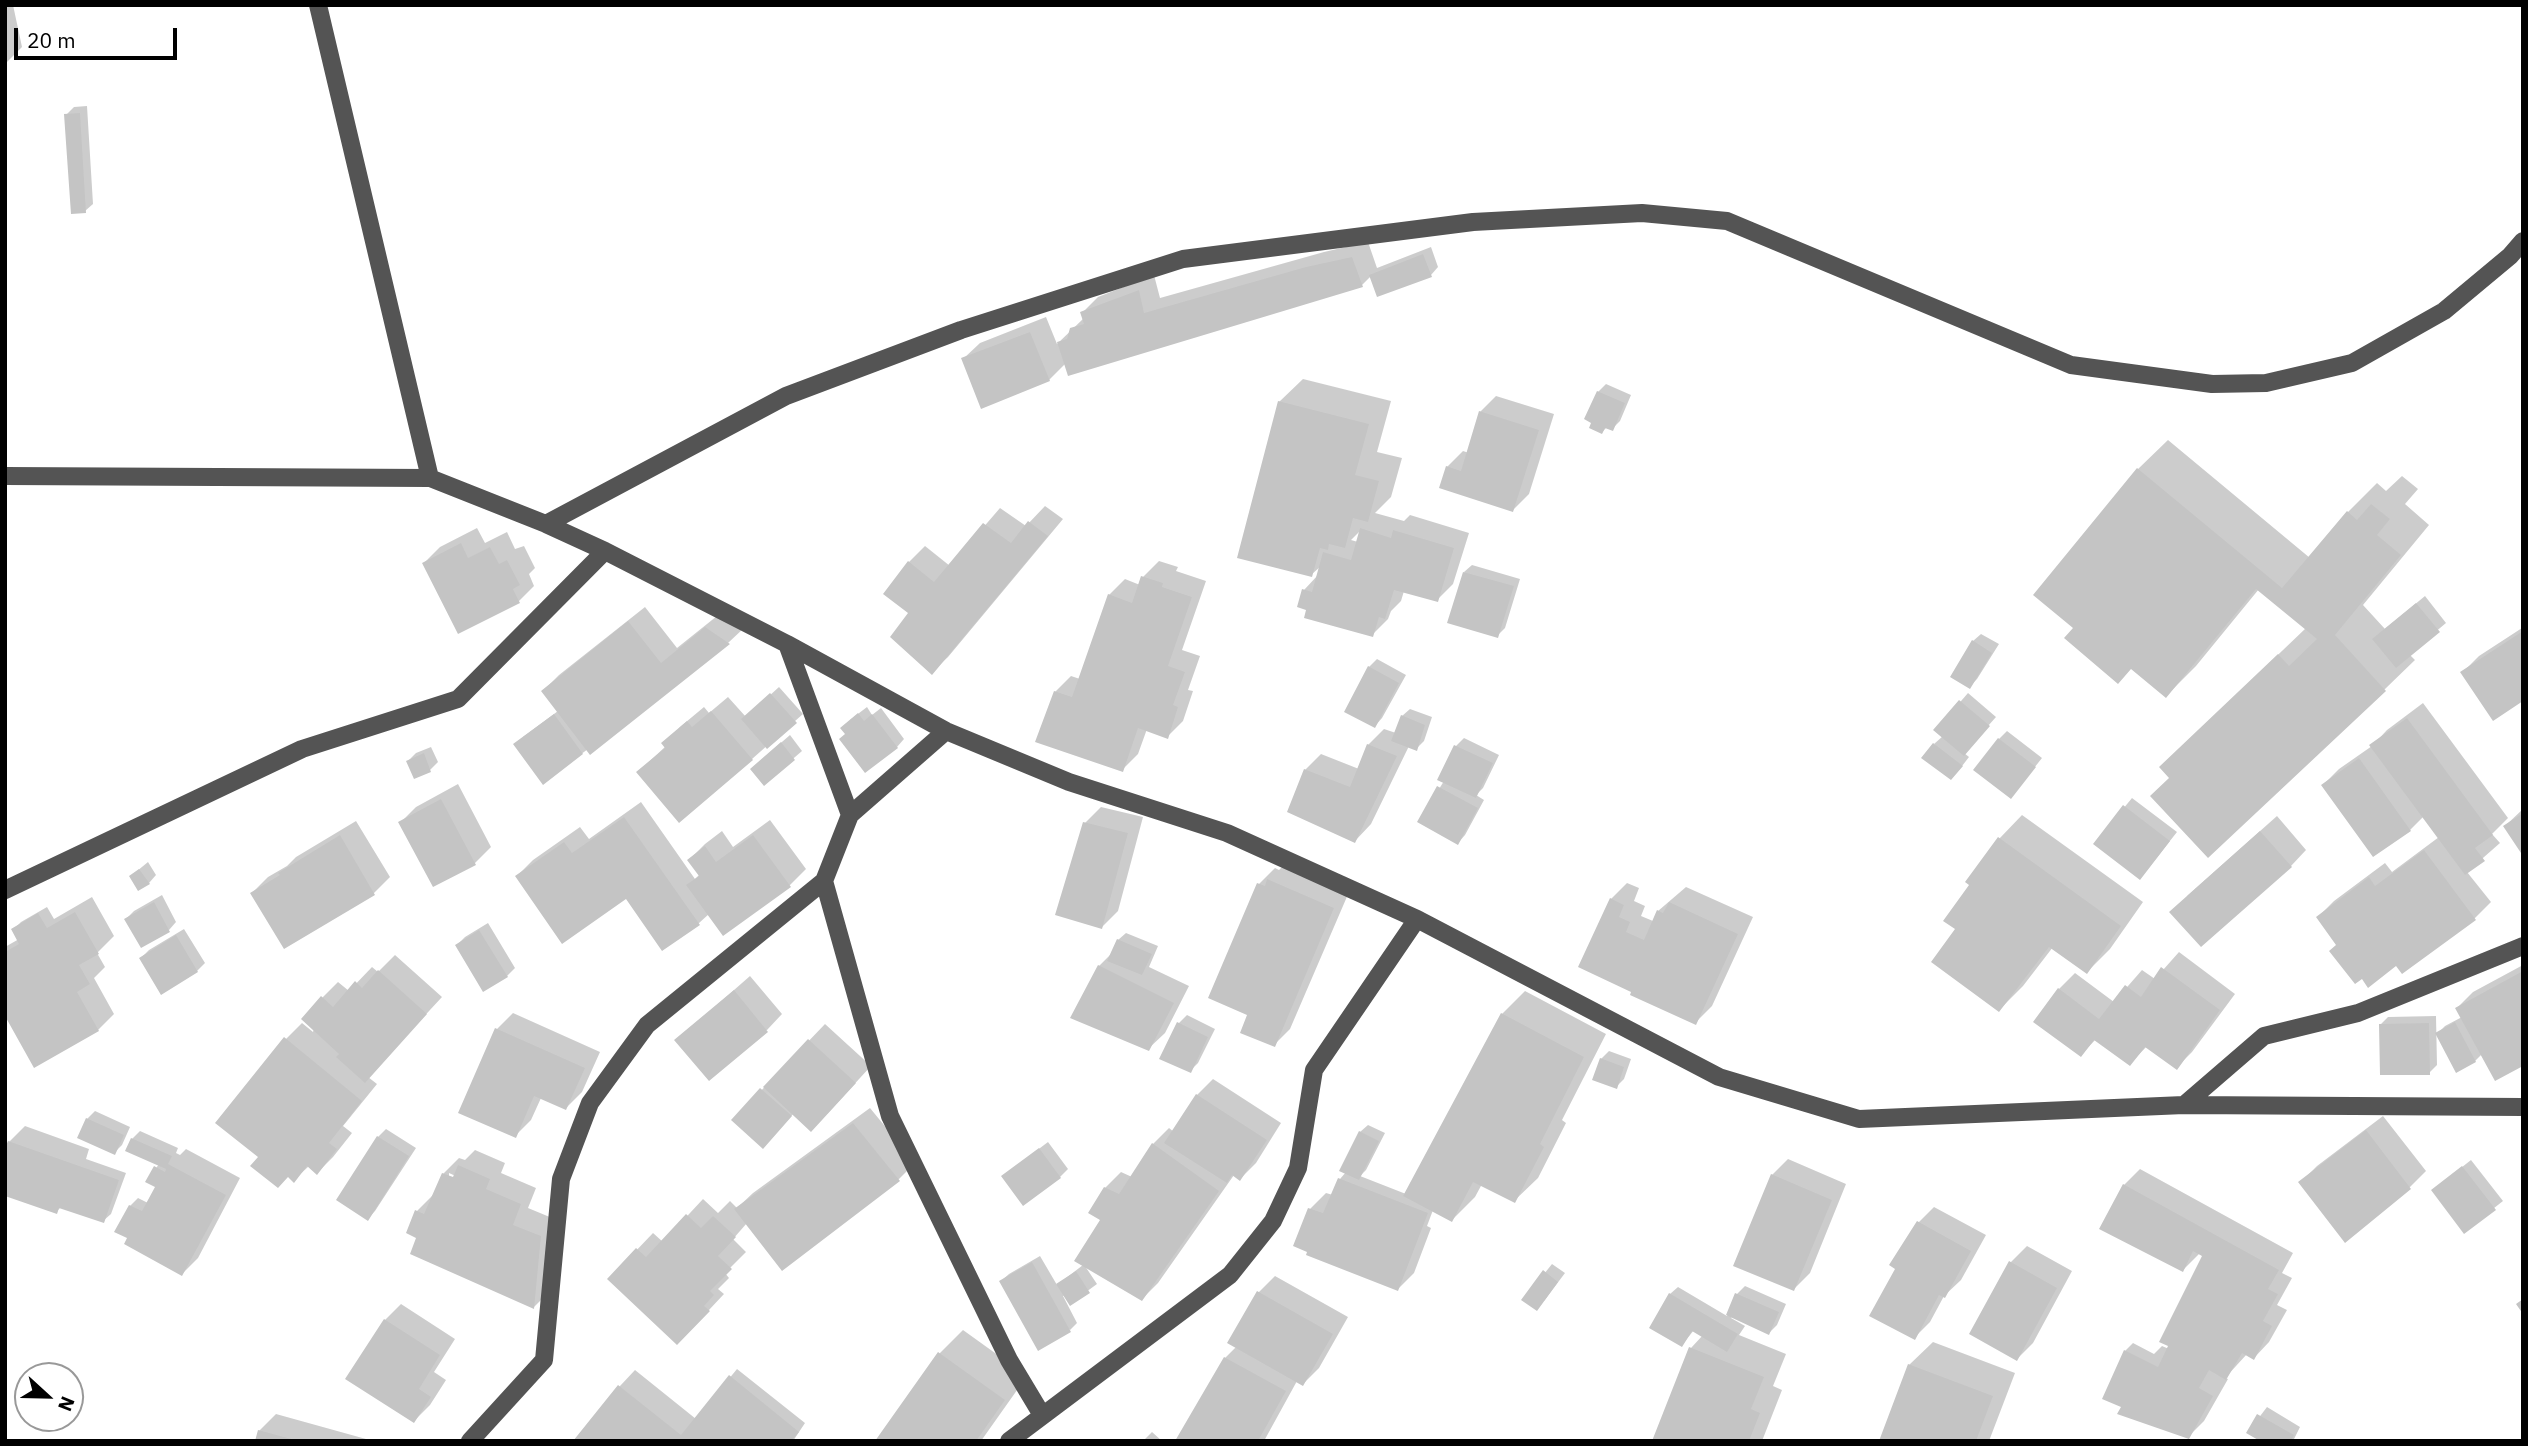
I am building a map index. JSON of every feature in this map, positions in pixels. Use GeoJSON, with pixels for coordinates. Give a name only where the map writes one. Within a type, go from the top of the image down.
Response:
{"type":"FeatureCollection","features":[{"type":"Feature","properties":{"kind":"street"},"geometry":{"type":"LineString","coordinates":[[318,5],[430,478]]}},
{"type":"Feature","properties":{"kind":"street"},"geometry":{"type":"LineString","coordinates":[[546,524],[786,396],[961,330],[1182,259],[1473,222],[1642,214],[1727,220],[2071,365],[2212,384],[2266,383],[2352,363],[2444,312],[2510,256],[2523,240]]}},
{"type":"Feature","properties":{"kind":"street"},"geometry":{"type":"LineString","coordinates":[[5,475],[430,478],[546,524],[605,551],[946,731],[1069,782],[1227,833],[1417,919],[1719,1077],[1859,1119],[2184,1105],[2523,1107]]}},
{"type":"Feature","properties":{"kind":"street"},"geometry":{"type":"LineString","coordinates":[[5,890],[302,749],[458,699],[605,551]]}},
{"type":"Feature","properties":{"kind":"street"},"geometry":{"type":"LineString","coordinates":[[787,645],[850,815]]}},
{"type":"Feature","properties":{"kind":"street"},"geometry":{"type":"LineString","coordinates":[[470,1441],[544,1360],[561,1179],[590,1103],[647,1025],[824,881],[850,815],[946,731]]}},
{"type":"Feature","properties":{"kind":"street"},"geometry":{"type":"LineString","coordinates":[[824,881],[890,1116],[1009,1360],[1042,1415]]}},
{"type":"Feature","properties":{"kind":"street"},"geometry":{"type":"LineString","coordinates":[[1010,1440],[1230,1276],[1273,1221],[1298,1168],[1314,1070],[1417,919]]}},
{"type":"Feature","properties":{"kind":"street"},"geometry":{"type":"LineString","coordinates":[[2184,1105],[2264,1036],[2358,1013],[2523,946]]}},
{"type":"Feature","properties":{"kind":"building"},"geometry":{"type":"Polygon","coordinates":[[[80,113],[86,213],[71,214],[64,114],[80,113]]]}},
{"type":"Feature","properties":{"kind":"building"},"geometry":{"type":"Polygon","coordinates":[[[1423,254],[1432,277],[1377,297],[1369,275],[1423,254]]]}},
{"type":"Feature","properties":{"kind":"building"},"geometry":{"type":"Polygon","coordinates":[[[1352,257],[1363,287],[1068,376],[1057,342],[1067,339],[1070,328],[1084,324],[1080,312],[1139,290],[1144,313],[1306,267],[1352,257]]]}},
{"type":"Feature","properties":{"kind":"building"},"geometry":{"type":"Polygon","coordinates":[[[1030,332],[1050,381],[981,409],[961,358],[1030,332]]]}},
{"type":"Feature","properties":{"kind":"building"},"geometry":{"type":"Polygon","coordinates":[[[1597,391],[1625,403],[1613,431],[1605,428],[1602,434],[1589,428],[1591,423],[1584,419],[1597,391]]]}},
{"type":"Feature","properties":{"kind":"building"},"geometry":{"type":"Polygon","coordinates":[[[1278,401],[1369,424],[1355,475],[1379,481],[1368,522],[1353,518],[1345,548],[1329,544],[1328,550],[1320,548],[1312,577],[1237,558],[1278,401]]]}},
{"type":"Feature","properties":{"kind":"building"},"geometry":{"type":"Polygon","coordinates":[[[1479,411],[1539,430],[1513,512],[1439,488],[1446,466],[1461,471],[1479,411]]]}},
{"type":"Feature","properties":{"kind":"building"},"geometry":{"type":"Polygon","coordinates":[[[2137,468],[2282,588],[2347,511],[2357,520],[2371,504],[2390,519],[2377,535],[2401,555],[2335,635],[2386,691],[2208,858],[2150,796],[2169,778],[2159,767],[2278,654],[2289,666],[2317,639],[2256,589],[2166,698],[2131,669],[2118,684],[2064,638],[2073,628],[2033,595],[2137,468]]]}},
{"type":"Feature","properties":{"kind":"building"},"geometry":{"type":"Polygon","coordinates":[[[1028,521],[1048,536],[932,675],[890,637],[908,613],[883,594],[908,561],[934,582],[983,523],[1011,543],[1028,521]]]}},
{"type":"Feature","properties":{"kind":"building"},"geometry":{"type":"Polygon","coordinates":[[[1360,528],[1391,538],[1393,530],[1454,548],[1438,602],[1394,590],[1385,619],[1379,617],[1373,637],[1304,618],[1306,610],[1297,607],[1302,589],[1312,592],[1323,552],[1351,560],[1360,528]]]}},
{"type":"Feature","properties":{"kind":"building"},"geometry":{"type":"Polygon","coordinates":[[[461,543],[468,558],[490,547],[499,564],[507,560],[520,585],[513,589],[520,603],[458,634],[422,563],[461,543]]]}},
{"type":"Feature","properties":{"kind":"building"},"geometry":{"type":"Polygon","coordinates":[[[1463,572],[1514,586],[1498,638],[1447,623],[1463,572]]]}},
{"type":"Feature","properties":{"kind":"building"},"geometry":{"type":"Polygon","coordinates":[[[1141,576],[1163,583],[1162,587],[1192,597],[1168,666],[1185,672],[1173,705],[1178,707],[1168,739],[1138,728],[1123,772],[1035,742],[1054,691],[1072,697],[1108,594],[1132,603],[1141,576]]]}},
{"type":"Feature","properties":{"kind":"building"},"geometry":{"type":"Polygon","coordinates":[[[2416,603],[2440,632],[2396,668],[2372,639],[2416,603]]]}},
{"type":"Feature","properties":{"kind":"building"},"geometry":{"type":"Polygon","coordinates":[[[628,621],[661,663],[705,627],[730,644],[590,755],[541,691],[628,621]]]}},
{"type":"Feature","properties":{"kind":"building"},"geometry":{"type":"Polygon","coordinates":[[[2523,631],[2523,701],[2493,721],[2460,672],[2523,631]]]}},
{"type":"Feature","properties":{"kind":"building"},"geometry":{"type":"Polygon","coordinates":[[[1972,640],[1992,653],[1970,689],[1950,677],[1972,640]]]}},
{"type":"Feature","properties":{"kind":"building"},"geometry":{"type":"Polygon","coordinates":[[[1368,666],[1399,683],[1375,728],[1344,712],[1368,666]]]}},
{"type":"Feature","properties":{"kind":"building"},"geometry":{"type":"Polygon","coordinates":[[[770,693],[797,723],[767,749],[741,719],[770,693]]]}},
{"type":"Feature","properties":{"kind":"building"},"geometry":{"type":"Polygon","coordinates":[[[1959,700],[1990,726],[1964,756],[1933,730],[1959,700]]]}},
{"type":"Feature","properties":{"kind":"building"},"geometry":{"type":"Polygon","coordinates":[[[711,711],[753,760],[679,823],[636,772],[665,748],[661,743],[687,721],[692,727],[711,711]]]}},
{"type":"Feature","properties":{"kind":"building"},"geometry":{"type":"Polygon","coordinates":[[[858,713],[864,721],[872,714],[898,748],[865,773],[839,739],[845,734],[840,728],[858,713]]]}},
{"type":"Feature","properties":{"kind":"building"},"geometry":{"type":"Polygon","coordinates":[[[554,714],[583,754],[543,785],[513,744],[554,714]]]}},
{"type":"Feature","properties":{"kind":"building"},"geometry":{"type":"Polygon","coordinates":[[[1401,715],[1425,725],[1417,751],[1391,741],[1401,715]]]}},
{"type":"Feature","properties":{"kind":"building"},"geometry":{"type":"Polygon","coordinates":[[[2407,718],[2493,835],[2475,848],[2485,861],[2465,875],[2369,745],[2407,718]]]}},
{"type":"Feature","properties":{"kind":"building"},"geometry":{"type":"Polygon","coordinates":[[[1998,738],[2036,767],[2011,799],[1973,770],[1998,738]]]}},
{"type":"Feature","properties":{"kind":"building"},"geometry":{"type":"Polygon","coordinates":[[[781,742],[795,760],[764,786],[750,769],[781,742]]]}},
{"type":"Feature","properties":{"kind":"building"},"geometry":{"type":"Polygon","coordinates":[[[1933,743],[1963,766],[1951,780],[1921,758],[1933,743]]]}},
{"type":"Feature","properties":{"kind":"building"},"geometry":{"type":"Polygon","coordinates":[[[1367,744],[1397,756],[1355,843],[1287,812],[1304,769],[1350,787],[1367,744]]]}},
{"type":"Feature","properties":{"kind":"building"},"geometry":{"type":"Polygon","coordinates":[[[1454,745],[1493,763],[1476,798],[1437,780],[1454,745]]]}},
{"type":"Feature","properties":{"kind":"building"},"geometry":{"type":"Polygon","coordinates":[[[424,753],[431,772],[414,779],[406,761],[424,753]]]}},
{"type":"Feature","properties":{"kind":"building"},"geometry":{"type":"Polygon","coordinates":[[[2359,758],[2411,831],[2373,857],[2321,785],[2359,758]]]}},
{"type":"Feature","properties":{"kind":"building"},"geometry":{"type":"Polygon","coordinates":[[[1437,786],[1478,808],[1458,845],[1417,822],[1437,786]]]}},
{"type":"Feature","properties":{"kind":"building"},"geometry":{"type":"Polygon","coordinates":[[[441,799],[476,865],[433,887],[398,822],[441,799]]]}},
{"type":"Feature","properties":{"kind":"building"},"geometry":{"type":"Polygon","coordinates":[[[2123,805],[2170,841],[2140,880],[2093,844],[2123,805]]]}},
{"type":"Feature","properties":{"kind":"building"},"geometry":{"type":"Polygon","coordinates":[[[2523,813],[2523,856],[2503,826],[2523,813]]]}},
{"type":"Feature","properties":{"kind":"building"},"geometry":{"type":"Polygon","coordinates":[[[624,817],[700,925],[662,951],[626,899],[562,944],[515,876],[564,842],[572,853],[624,817]]]}},
{"type":"Feature","properties":{"kind":"building"},"geometry":{"type":"Polygon","coordinates":[[[1083,822],[1128,833],[1102,929],[1055,915],[1083,822]]]}},
{"type":"Feature","properties":{"kind":"building"},"geometry":{"type":"Polygon","coordinates":[[[2260,831],[2292,867],[2201,947],[2169,912],[2260,831]]]}},
{"type":"Feature","properties":{"kind":"building"},"geometry":{"type":"Polygon","coordinates":[[[340,835],[375,895],[284,949],[250,893],[340,835]]]}},
{"type":"Feature","properties":{"kind":"building"},"geometry":{"type":"Polygon","coordinates":[[[753,835],[791,887],[723,936],[686,885],[699,876],[687,860],[705,846],[716,862],[753,835]]]}},
{"type":"Feature","properties":{"kind":"building"},"geometry":{"type":"Polygon","coordinates":[[[1998,837],[2121,926],[2087,974],[2049,947],[1999,1012],[1931,962],[1955,929],[1943,921],[1969,885],[1965,882],[1998,837]]]}},
{"type":"Feature","properties":{"kind":"building"},"geometry":{"type":"Polygon","coordinates":[[[2424,850],[2476,920],[2402,974],[2396,966],[2368,988],[2362,979],[2355,984],[2329,951],[2336,945],[2316,917],[2369,877],[2375,886],[2424,850]]]}},
{"type":"Feature","properties":{"kind":"building"},"geometry":{"type":"Polygon","coordinates":[[[139,869],[150,884],[138,891],[129,876],[139,869]]]}},
{"type":"Feature","properties":{"kind":"building"},"geometry":{"type":"Polygon","coordinates":[[[1267,879],[1334,908],[1275,1047],[1240,1033],[1247,1015],[1208,998],[1257,883],[1265,886],[1267,879]]]}},
{"type":"Feature","properties":{"kind":"building"},"geometry":{"type":"Polygon","coordinates":[[[1610,898],[1624,905],[1619,917],[1630,922],[1626,932],[1644,940],[1657,910],[1663,913],[1669,902],[1738,934],[1696,1025],[1630,995],[1631,992],[1578,967],[1610,898]]]}},
{"type":"Feature","properties":{"kind":"building"},"geometry":{"type":"Polygon","coordinates":[[[154,902],[170,932],[141,948],[124,919],[154,902]]]}},
{"type":"Feature","properties":{"kind":"building"},"geometry":{"type":"Polygon","coordinates":[[[75,912],[99,954],[79,965],[90,984],[77,992],[99,1031],[34,1068],[5,1016],[5,952],[19,944],[11,929],[38,913],[47,928],[75,912]]]}},
{"type":"Feature","properties":{"kind":"building"},"geometry":{"type":"Polygon","coordinates":[[[479,930],[508,977],[483,992],[455,945],[479,930]]]}},
{"type":"Feature","properties":{"kind":"building"},"geometry":{"type":"Polygon","coordinates":[[[176,935],[198,972],[161,995],[139,958],[176,935]]]}},
{"type":"Feature","properties":{"kind":"building"},"geometry":{"type":"Polygon","coordinates":[[[1117,939],[1152,954],[1142,975],[1107,961],[1117,939]]]}},
{"type":"Feature","properties":{"kind":"building"},"geometry":{"type":"Polygon","coordinates":[[[1098,965],[1174,1003],[1149,1051],[1070,1018],[1098,965]]]}},
{"type":"Feature","properties":{"kind":"building"},"geometry":{"type":"Polygon","coordinates":[[[2161,967],[2220,1010],[2177,1070],[2145,1047],[2130,1066],[2094,1040],[2081,1057],[2033,1022],[2058,988],[2099,1019],[2125,985],[2141,997],[2161,967]]]}},
{"type":"Feature","properties":{"kind":"building"},"geometry":{"type":"Polygon","coordinates":[[[378,970],[427,1014],[365,1083],[336,1057],[339,1054],[301,1019],[321,996],[333,1007],[355,981],[362,988],[378,970]]]}},
{"type":"Feature","properties":{"kind":"building"},"geometry":{"type":"Polygon","coordinates":[[[2523,971],[2523,1066],[2495,1081],[2455,1008],[2523,971]]]}},
{"type":"Feature","properties":{"kind":"building"},"geometry":{"type":"Polygon","coordinates":[[[734,990],[768,1032],[709,1081],[674,1040],[734,990]]]}},
{"type":"Feature","properties":{"kind":"building"},"geometry":{"type":"Polygon","coordinates":[[[1501,1013],[1584,1057],[1540,1144],[1544,1147],[1515,1203],[1473,1182],[1452,1222],[1403,1196],[1501,1013]]]}},
{"type":"Feature","properties":{"kind":"building"},"geometry":{"type":"Polygon","coordinates":[[[1177,1022],[1208,1037],[1191,1073],[1159,1059],[1177,1022]]]}},
{"type":"Feature","properties":{"kind":"building"},"geometry":{"type":"Polygon","coordinates":[[[2455,1022],[2476,1062],[2456,1073],[2435,1033],[2455,1022]]]}},
{"type":"Feature","properties":{"kind":"building"},"geometry":{"type":"Polygon","coordinates":[[[2429,1023],[2430,1075],[2380,1075],[2379,1024],[2429,1023]]]}},
{"type":"Feature","properties":{"kind":"building"},"geometry":{"type":"Polygon","coordinates":[[[495,1028],[585,1068],[566,1110],[534,1096],[516,1138],[458,1113],[495,1028]]]}},
{"type":"Feature","properties":{"kind":"building"},"geometry":{"type":"Polygon","coordinates":[[[284,1037],[362,1101],[329,1143],[337,1149],[317,1175],[307,1166],[294,1183],[288,1177],[278,1188],[250,1166],[258,1157],[215,1123],[284,1037]]]}},
{"type":"Feature","properties":{"kind":"building"},"geometry":{"type":"Polygon","coordinates":[[[808,1039],[856,1083],[811,1132],[763,1087],[808,1039]]]}},
{"type":"Feature","properties":{"kind":"building"},"geometry":{"type":"Polygon","coordinates":[[[1600,1058],[1624,1067],[1617,1089],[1592,1080],[1600,1058]]]}},
{"type":"Feature","properties":{"kind":"building"},"geometry":{"type":"Polygon","coordinates":[[[760,1088],[792,1116],[763,1149],[731,1120],[760,1088]]]}},
{"type":"Feature","properties":{"kind":"building"},"geometry":{"type":"Polygon","coordinates":[[[1196,1094],[1267,1140],[1240,1181],[1232,1175],[1227,1183],[1164,1143],[1196,1094]]]}},
{"type":"Feature","properties":{"kind":"building"},"geometry":{"type":"Polygon","coordinates":[[[86,1118],[124,1135],[115,1155],[77,1138],[86,1118]]]}},
{"type":"Feature","properties":{"kind":"building"},"geometry":{"type":"Polygon","coordinates":[[[853,1123],[900,1181],[782,1271],[734,1209],[853,1123]]]}},
{"type":"Feature","properties":{"kind":"building"},"geometry":{"type":"Polygon","coordinates":[[[2366,1130],[2411,1189],[2345,1243],[2298,1182],[2366,1130]]]}},
{"type":"Feature","properties":{"kind":"building"},"geometry":{"type":"Polygon","coordinates":[[[1359,1131],[1379,1141],[1359,1180],[1339,1171],[1359,1131]]]}},
{"type":"Feature","properties":{"kind":"building"},"geometry":{"type":"Polygon","coordinates":[[[377,1136],[409,1156],[368,1221],[336,1200],[377,1136]]]}},
{"type":"Feature","properties":{"kind":"building"},"geometry":{"type":"Polygon","coordinates":[[[131,1138],[172,1156],[168,1164],[226,1195],[182,1276],[124,1244],[127,1238],[114,1232],[129,1205],[142,1211],[155,1187],[145,1182],[154,1166],[165,1172],[166,1169],[125,1151],[131,1138]]]}},
{"type":"Feature","properties":{"kind":"building"},"geometry":{"type":"Polygon","coordinates":[[[8,1141],[119,1180],[104,1223],[59,1208],[57,1214],[5,1196],[5,1148],[8,1141]]]}},
{"type":"Feature","properties":{"kind":"building"},"geometry":{"type":"Polygon","coordinates":[[[1152,1143],[1219,1191],[1142,1301],[1074,1261],[1100,1220],[1088,1213],[1104,1187],[1119,1194],[1152,1143]]]}},
{"type":"Feature","properties":{"kind":"building"},"geometry":{"type":"Polygon","coordinates":[[[1039,1148],[1061,1178],[1023,1206],[1001,1176],[1039,1148]]]}},
{"type":"Feature","properties":{"kind":"building"},"geometry":{"type":"Polygon","coordinates":[[[458,1165],[490,1179],[486,1189],[521,1204],[513,1225],[541,1236],[534,1309],[410,1254],[416,1238],[406,1233],[415,1210],[424,1214],[442,1173],[453,1177],[458,1165]]]}},
{"type":"Feature","properties":{"kind":"building"},"geometry":{"type":"Polygon","coordinates":[[[2462,1166],[2496,1210],[2464,1234],[2431,1190],[2462,1166]]]}},
{"type":"Feature","properties":{"kind":"building"},"geometry":{"type":"Polygon","coordinates":[[[1771,1174],[1832,1200],[1794,1291],[1733,1266],[1771,1174]]]}},
{"type":"Feature","properties":{"kind":"building"},"geometry":{"type":"Polygon","coordinates":[[[1338,1178],[1428,1213],[1398,1291],[1306,1255],[1307,1252],[1293,1246],[1308,1208],[1323,1213],[1338,1178]]]}},
{"type":"Feature","properties":{"kind":"building"},"geometry":{"type":"Polygon","coordinates":[[[2123,1184],[2279,1270],[2268,1289],[2278,1294],[2263,1321],[2272,1326],[2254,1360],[2242,1353],[2226,1380],[2209,1370],[2199,1388],[2213,1396],[2189,1439],[2117,1414],[2121,1407],[2102,1399],[2124,1350],[2158,1367],[2168,1346],[2159,1342],[2202,1256],[2193,1251],[2183,1272],[2099,1229],[2123,1184]]]}},
{"type":"Feature","properties":{"kind":"building"},"geometry":{"type":"Polygon","coordinates":[[[686,1214],[701,1228],[713,1216],[736,1237],[718,1256],[732,1269],[710,1291],[714,1295],[704,1306],[710,1311],[677,1345],[607,1279],[636,1248],[646,1257],[686,1214]]]}},
{"type":"Feature","properties":{"kind":"building"},"geometry":{"type":"Polygon","coordinates":[[[1917,1221],[1971,1251],[1945,1298],[1939,1295],[1915,1340],[1869,1316],[1895,1269],[1889,1265],[1917,1221]]]}},
{"type":"Feature","properties":{"kind":"building"},"geometry":{"type":"Polygon","coordinates":[[[2009,1261],[2057,1288],[2017,1361],[1969,1334],[2009,1261]]]}},
{"type":"Feature","properties":{"kind":"building"},"geometry":{"type":"Polygon","coordinates":[[[1032,1262],[1071,1332],[1038,1351],[999,1281],[1032,1262]]]}},
{"type":"Feature","properties":{"kind":"building"},"geometry":{"type":"Polygon","coordinates":[[[1543,1270],[1558,1282],[1537,1311],[1521,1300],[1543,1270]]]}},
{"type":"Feature","properties":{"kind":"building"},"geometry":{"type":"Polygon","coordinates":[[[1076,1271],[1090,1293],[1070,1306],[1056,1284],[1076,1271]]]}},
{"type":"Feature","properties":{"kind":"building"},"geometry":{"type":"Polygon","coordinates":[[[1257,1291],[1333,1334],[1303,1386],[1227,1343],[1257,1291]]]}},
{"type":"Feature","properties":{"kind":"building"},"geometry":{"type":"Polygon","coordinates":[[[1669,1293],[1738,1334],[1727,1352],[1692,1331],[1682,1347],[1649,1328],[1669,1293]]]}},
{"type":"Feature","properties":{"kind":"building"},"geometry":{"type":"Polygon","coordinates":[[[1735,1293],[1779,1312],[1769,1335],[1726,1315],[1735,1293]]]}},
{"type":"Feature","properties":{"kind":"building"},"geometry":{"type":"Polygon","coordinates":[[[2523,1299],[2523,1314],[2516,1304],[2523,1299]]]}},
{"type":"Feature","properties":{"kind":"building"},"geometry":{"type":"Polygon","coordinates":[[[384,1319],[440,1355],[419,1389],[431,1397],[414,1423],[345,1379],[384,1319]]]}},
{"type":"Feature","properties":{"kind":"building"},"geometry":{"type":"Polygon","coordinates":[[[1689,1347],[1764,1377],[1751,1409],[1760,1413],[1749,1441],[1652,1441],[1689,1347]]]}},
{"type":"Feature","properties":{"kind":"building"},"geometry":{"type":"Polygon","coordinates":[[[938,1352],[1005,1400],[976,1441],[875,1441],[938,1352]]]}},
{"type":"Feature","properties":{"kind":"building"},"geometry":{"type":"Polygon","coordinates":[[[1224,1357],[1286,1391],[1258,1441],[1175,1441],[1224,1357]]]}},
{"type":"Feature","properties":{"kind":"building"},"geometry":{"type":"Polygon","coordinates":[[[1908,1364],[1993,1396],[1976,1441],[1879,1441],[1908,1364]]]}},
{"type":"Feature","properties":{"kind":"building"},"geometry":{"type":"Polygon","coordinates":[[[729,1375],[799,1432],[791,1441],[573,1441],[618,1385],[681,1435],[729,1375]]]}},
{"type":"Feature","properties":{"kind":"building"},"geometry":{"type":"Polygon","coordinates":[[[2257,1414],[2294,1435],[2291,1441],[2260,1441],[2246,1433],[2257,1414]]]}},
{"type":"Feature","properties":{"kind":"building"},"geometry":{"type":"Polygon","coordinates":[[[258,1430],[295,1440],[295,1441],[255,1441],[258,1430]]]}}]}
